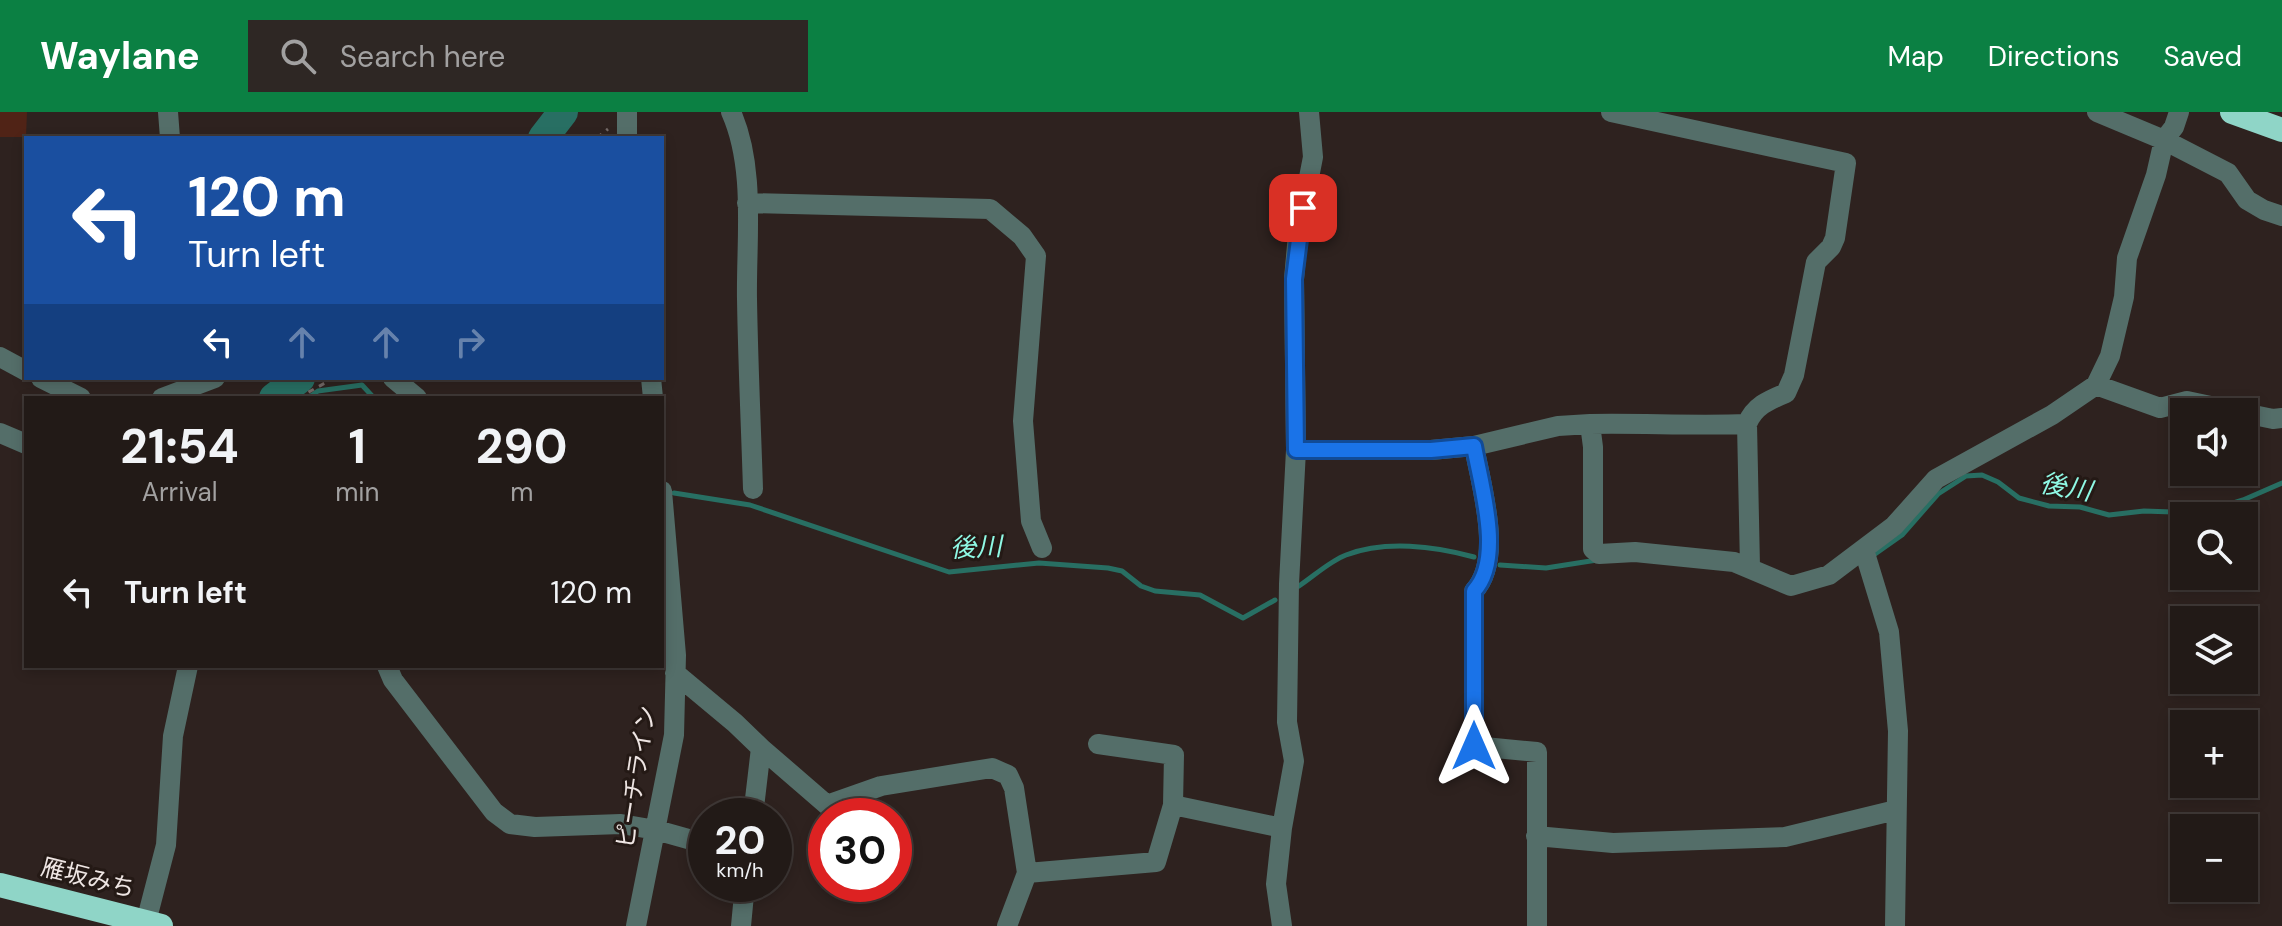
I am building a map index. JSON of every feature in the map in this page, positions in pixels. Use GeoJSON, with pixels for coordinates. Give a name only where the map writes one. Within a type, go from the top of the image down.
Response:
{"type":"FeatureCollection","features":[{"type":"Feature","properties":{"kind":"highway"},"geometry":{"type":"LineString","coordinates":[[2232,112],[2282,130]]}},
{"type":"Feature","properties":{"kind":"highway","name":"雁坂みち"},"geometry":{"type":"LineString","coordinates":[[0,885],[154,924]]}},
{"type":"Feature","properties":{"kind":"street"},"geometry":{"type":"LineString","coordinates":[[168,112],[170,136]]}},
{"type":"Feature","properties":{"kind":"street"},"geometry":{"type":"LineString","coordinates":[[731,112],[742,137],[747,203],[753,489]]}},
{"type":"Feature","properties":{"kind":"street"},"geometry":{"type":"LineString","coordinates":[[1282,926],[1276,884],[1294,761],[1287,722],[1289,584],[1296,450],[1294,279],[1298,234],[1313,157],[1309,112]]}},
{"type":"Feature","properties":{"kind":"street"},"geometry":{"type":"LineString","coordinates":[[1611,112],[1846,163],[1835,238],[1831,247],[1816,262],[1794,375],[1786,393],[1767,400],[1751,414],[1747,424],[1750,567]]}},
{"type":"Feature","properties":{"kind":"street"},"geometry":{"type":"LineString","coordinates":[[2097,112],[2164,140],[2228,173],[2247,200],[2282,216]]}},
{"type":"Feature","properties":{"kind":"street"},"geometry":{"type":"LineString","coordinates":[[1590,424],[1593,447],[1593,549],[1599,554],[1635,552],[1709,558],[1750,567],[1791,586],[1829,575],[1894,526],[1936,479],[2052,415],[2096,385],[2110,356],[2124,297],[2127,258],[2156,175],[2164,140],[2174,127],[2179,112]]}},
{"type":"Feature","properties":{"kind":"street"},"geometry":{"type":"LineString","coordinates":[[747,203],[990,209],[1022,236],[1036,256],[1023,421],[1031,521],[1042,548]]}},
{"type":"Feature","properties":{"kind":"street"},"geometry":{"type":"LineString","coordinates":[[0,357],[24,370]]}},
{"type":"Feature","properties":{"kind":"street"},"geometry":{"type":"LineString","coordinates":[[45,380],[77,396]]}},
{"type":"Feature","properties":{"kind":"street"},"geometry":{"type":"LineString","coordinates":[[167,396],[210,380]]}},
{"type":"Feature","properties":{"kind":"street"},"geometry":{"type":"LineString","coordinates":[[395,380],[415,396]]}},
{"type":"Feature","properties":{"kind":"street"},"geometry":{"type":"LineString","coordinates":[[2096,385],[2160,408],[2170,405]]}},
{"type":"Feature","properties":{"kind":"street"},"geometry":{"type":"LineString","coordinates":[[2258,416],[2282,418]]}},
{"type":"Feature","properties":{"kind":"street"},"geometry":{"type":"LineString","coordinates":[[1296,450],[1431,450],[1474,446],[1558,426],[1590,424],[1747,424]]}},
{"type":"Feature","properties":{"kind":"street"},"geometry":{"type":"LineString","coordinates":[[0,433],[24,443]]}},
{"type":"Feature","properties":{"kind":"street"},"geometry":{"type":"LineString","coordinates":[[1474,446],[1490,538],[1485,580],[1474,591],[1474,746],[1537,752],[1537,926]]}},
{"type":"Feature","properties":{"kind":"street","name":"ピーチライン"},"geometry":{"type":"LineString","coordinates":[[636,926],[674,735],[676,655],[664,520]]}},
{"type":"Feature","properties":{"kind":"street"},"geometry":{"type":"LineString","coordinates":[[1864,550],[1889,632],[1898,731],[1895,926]]}},
{"type":"Feature","properties":{"kind":"street"},"geometry":{"type":"LineString","coordinates":[[154,924],[166,845],[173,736],[188,668]]}},
{"type":"Feature","properties":{"kind":"street"},"geometry":{"type":"LineString","coordinates":[[388,668],[393,680],[494,812],[510,824],[535,827],[621,824],[688,839]]}},
{"type":"Feature","properties":{"kind":"street"},"geometry":{"type":"LineString","coordinates":[[675,673],[827,805],[881,786],[992,768],[1008,775],[1014,788],[1027,873],[1007,926]]}},
{"type":"Feature","properties":{"kind":"street"},"geometry":{"type":"LineString","coordinates":[[1027,873],[1156,862],[1173,805],[1174,755],[1098,744]]}},
{"type":"Feature","properties":{"kind":"street"},"geometry":{"type":"LineString","coordinates":[[755,798],[761,748]]}},
{"type":"Feature","properties":{"kind":"street"},"geometry":{"type":"LineString","coordinates":[[1173,805],[1282,828]]}},
{"type":"Feature","properties":{"kind":"street"},"geometry":{"type":"LineString","coordinates":[[1536,836],[1613,843],[1785,837],[1896,810]]}},
{"type":"Feature","properties":{"kind":"street"},"geometry":{"type":"LineString","coordinates":[[741,926],[743,902]]}},
{"type":"Feature","properties":{"kind":"path"},"geometry":{"type":"LineString","coordinates":[[302,396],[330,380]]}},
{"type":"Feature","properties":{"kind":"shaded area"},"geometry":{"type":"Polygon","coordinates":[[[0,112],[27,112],[26,136],[0,137],[0,112]]]}},
{"type":"Feature","properties":{"kind":"waterway"},"geometry":{"type":"LineString","coordinates":[[545,136],[563,112]]}},
{"type":"Feature","properties":{"kind":"waterway"},"geometry":{"type":"LineString","coordinates":[[277,396],[297,380]]}},
{"type":"Feature","properties":{"kind":"waterway","name":"後川"},"geometry":{"type":"LineString","coordinates":[[311,396],[318,391],[362,385],[372,396]]}},
{"type":"Feature","properties":{"kind":"waterway","name":"後川"},"geometry":{"type":"LineString","coordinates":[[1875,554],[1902,535],[1938,494],[1966,476],[1982,475],[1998,482],[2019,498],[2049,506],[2080,507],[2109,515],[2144,511],[2201,513],[2282,483]]}},
{"type":"Feature","properties":{"kind":"waterway","name":"後川"},"geometry":{"type":"LineString","coordinates":[[674,493],[750,505],[949,572],[1039,563],[1108,568],[1122,571],[1141,586],[1155,591],[1200,595],[1243,618],[1275,600]]}},
{"type":"Feature","properties":{"kind":"waterway","name":"後川"},"geometry":{"type":"LineString","coordinates":[[1299,586],[1340,558],[1377,547],[1410,546],[1474,557]]}},
{"type":"Feature","properties":{"kind":"waterway","name":"後川"},"geometry":{"type":"LineString","coordinates":[[1500,565],[1546,568],[1597,560]]}},
{"type":"Feature","properties":{"kind":"route"},"geometry":{"type":"LineString","coordinates":[[1303,208],[1294,279],[1296,450],[1431,450],[1474,446],[1490,538],[1485,580],[1474,591],[1474,746]]}}]}
